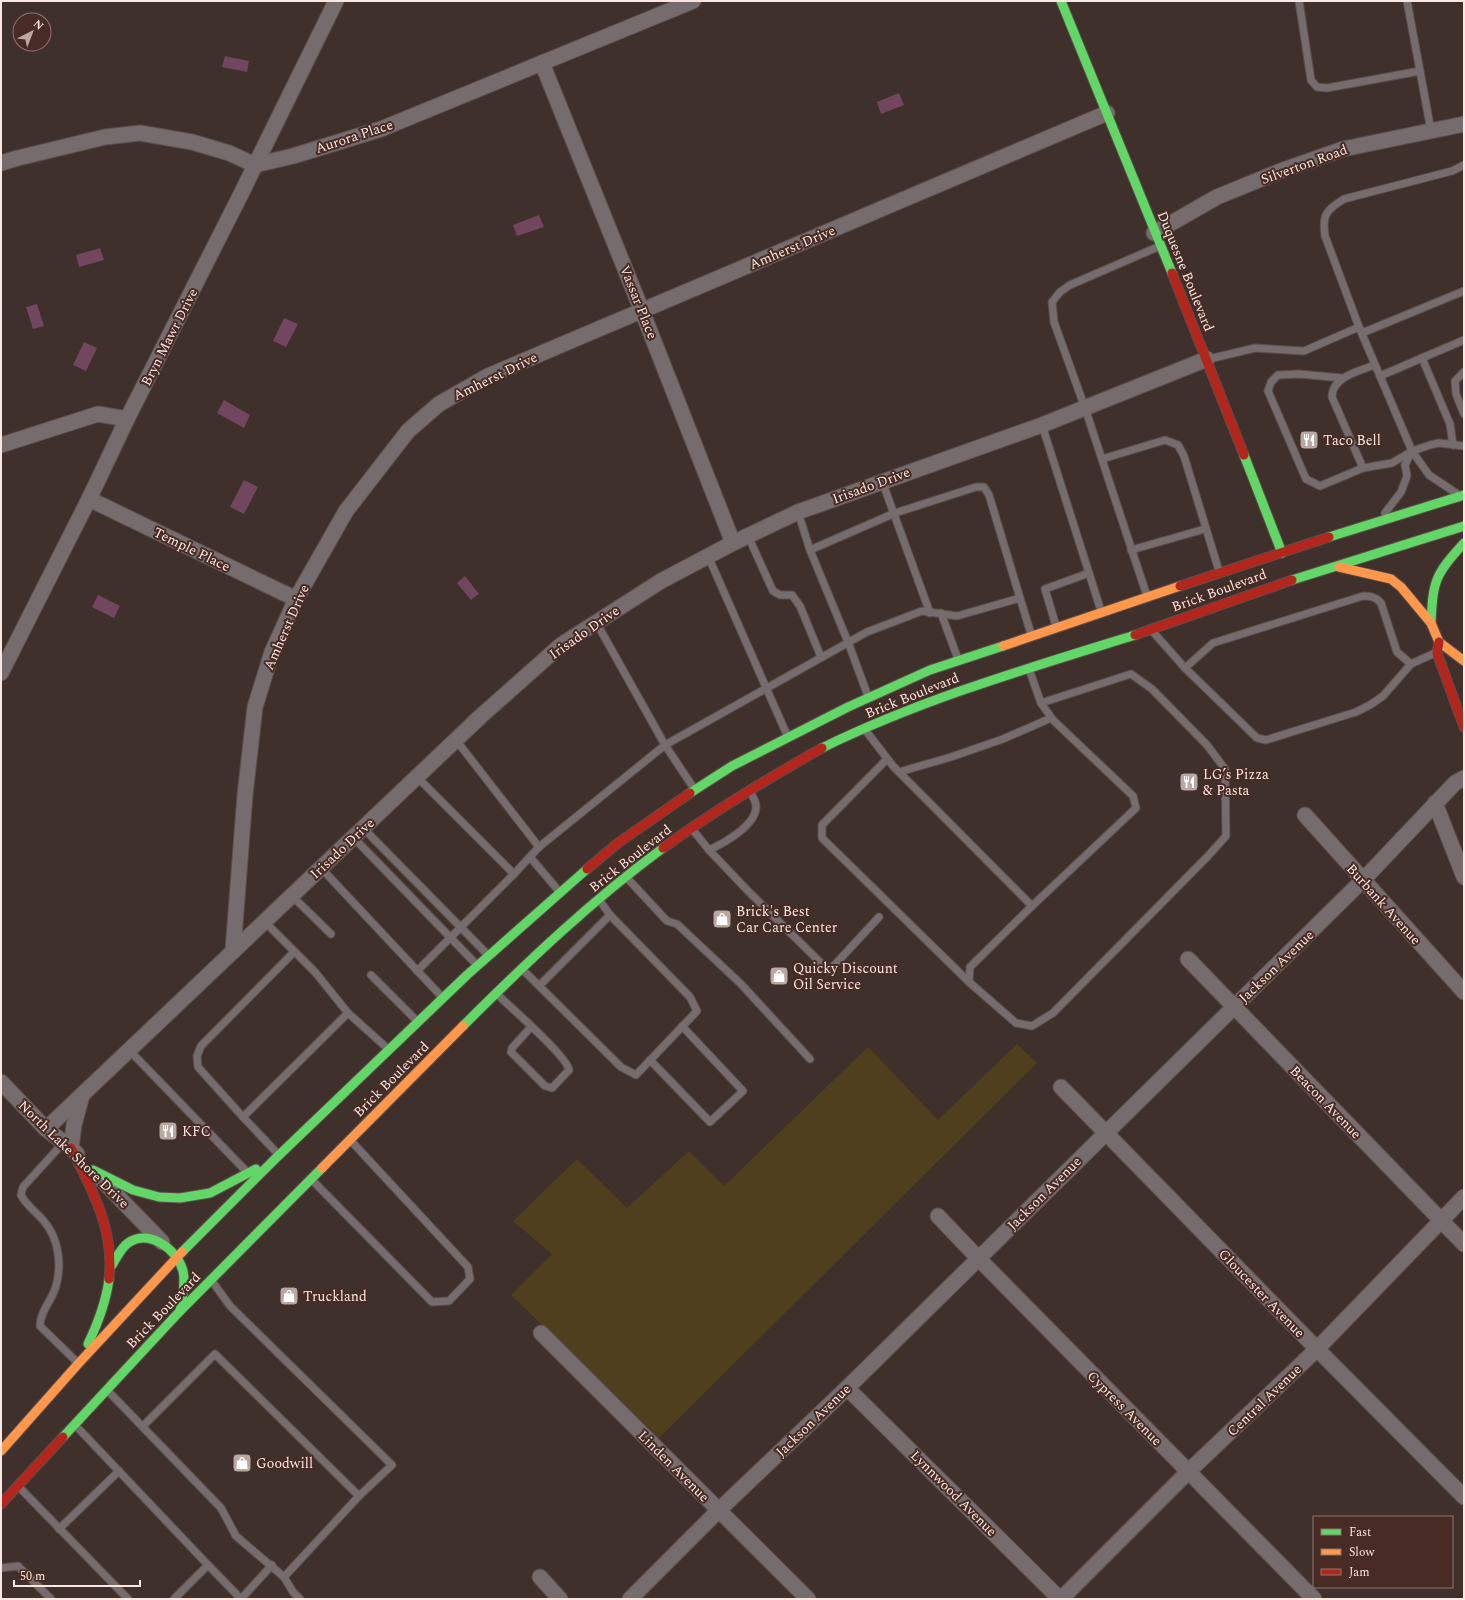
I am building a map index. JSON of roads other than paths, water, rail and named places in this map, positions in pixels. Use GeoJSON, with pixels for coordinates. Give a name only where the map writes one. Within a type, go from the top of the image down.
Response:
{"type":"FeatureCollection","features":[{"type":"Feature","properties":{"kind":"main road","name":"Duquesne Boulevard"},"geometry":{"type":"LineString","coordinates":[[1061,1],[1207,359],[1282,553]]}},
{"type":"Feature","properties":{"kind":"main road","name":"Brick Boulevard"},"geometry":{"type":"LineString","coordinates":[[1,1451],[78,1364],[177,1257],[277,1157],[478,966],[560,892],[618,843],[694,790],[732,766],[788,737],[930,670],[1219,573],[1379,521],[1462,496]]}},
{"type":"Feature","properties":{"kind":"main road","name":"Brick Boulevard"},"geometry":{"type":"LineString","coordinates":[[1,1504],[180,1312],[496,993],[626,877],[691,828],[749,790],[823,748],[977,684],[1151,630],[1292,580],[1464,526]]}},
{"type":"Feature","properties":{"kind":"main road"},"geometry":{"type":"LineString","coordinates":[[1431,624],[1432,597],[1436,580],[1447,562],[1464,544]]}},
{"type":"Feature","properties":{"kind":"main road"},"geometry":{"type":"LineString","coordinates":[[1337,566],[1378,575],[1390,579],[1401,587],[1410,596],[1431,624],[1439,642],[1464,661]]}},
{"type":"Feature","properties":{"kind":"main road"},"geometry":{"type":"LineString","coordinates":[[1439,642],[1437,652],[1464,727]]}},
{"type":"Feature","properties":{"kind":"main road"},"geometry":{"type":"LineString","coordinates":[[1452,692],[1464,703]]}},
{"type":"Feature","properties":{"kind":"main road"},"geometry":{"type":"LineString","coordinates":[[67,1145],[99,1205],[109,1238],[112,1265],[108,1291],[101,1317],[78,1364]]}},
{"type":"Feature","properties":{"kind":"main road"},"geometry":{"type":"LineString","coordinates":[[93,1170],[133,1190],[159,1197],[180,1198],[210,1193],[277,1157]]}},
{"type":"Feature","properties":{"kind":"main road"},"geometry":{"type":"LineString","coordinates":[[112,1265],[121,1250],[131,1241],[150,1239],[162,1243],[177,1257],[183,1271],[184,1285],[180,1312]]}},
{"type":"Feature","properties":{"kind":"street","name":"Bryn Mawr Drive"},"geometry":{"type":"LineString","coordinates":[[1,673],[336,1]]}},
{"type":"Feature","properties":{"kind":"street","name":"Aurora Place"},"geometry":{"type":"LineString","coordinates":[[254,165],[293,156],[381,129],[693,1]]}},
{"type":"Feature","properties":{"kind":"street","name":"Vassar Place"},"geometry":{"type":"LineString","coordinates":[[542,63],[642,311],[733,543]]}},
{"type":"Feature","properties":{"kind":"street","name":"Amherst Drive"},"geometry":{"type":"LineString","coordinates":[[233,950],[245,802],[255,707],[272,652],[296,599],[346,511],[408,431],[439,404],[488,376],[1107,113]]}},
{"type":"Feature","properties":{"kind":"street","name":"Silverton Road"},"geometry":{"type":"LineString","coordinates":[[1157,239],[1217,197],[1283,170],[1343,149],[1464,124]]}},
{"type":"Feature","properties":{"kind":"street"},"geometry":{"type":"LineString","coordinates":[[1,163],[105,137],[140,133],[192,142],[229,153],[254,165]]}},
{"type":"Feature","properties":{"kind":"street","name":"Irisado Drive"},"geometry":{"type":"LineString","coordinates":[[46,1129],[358,832],[560,645],[661,581],[733,543],[798,512],[1042,425],[1207,359]]}},
{"type":"Feature","properties":{"kind":"street"},"geometry":{"type":"LineString","coordinates":[[1,445],[98,414],[127,419]]}},
{"type":"Feature","properties":{"kind":"street","name":"Temple Place"},"geometry":{"type":"LineString","coordinates":[[89,499],[296,599]]}},
{"type":"Feature","properties":{"kind":"street","name":"Jackson Avenue"},"geometry":{"type":"LineString","coordinates":[[630,1599],[719,1510],[847,1388],[1363,880],[1435,803],[1459,780],[1464,765]]}},
{"type":"Feature","properties":{"kind":"street"},"geometry":{"type":"LineString","coordinates":[[1435,803],[1464,877]]}},
{"type":"Feature","properties":{"kind":"street","name":"Burbank Avenue"},"geometry":{"type":"LineString","coordinates":[[1305,815],[1464,992]]}},
{"type":"Feature","properties":{"kind":"street","name":"Beacon Avenue"},"geometry":{"type":"LineString","coordinates":[[1188,959],[1464,1244]]}},
{"type":"Feature","properties":{"kind":"street","name":"North Lake Shore Drive"},"geometry":{"type":"LineString","coordinates":[[1,1082],[46,1129],[67,1145],[93,1170],[162,1243]]}},
{"type":"Feature","properties":{"kind":"street","name":"Gloucester Avenue"},"geometry":{"type":"LineString","coordinates":[[1062,1087],[1105,1133],[1464,1497]]}},
{"type":"Feature","properties":{"kind":"street"},"geometry":{"type":"LineString","coordinates":[[67,1145],[82,1095]]}},
{"type":"Feature","properties":{"kind":"street","name":"Central Avenue"},"geometry":{"type":"LineString","coordinates":[[1061,1599],[1188,1472],[1317,1349],[1464,1197]]}},
{"type":"Feature","properties":{"kind":"street","name":"Cypress Avenue"},"geometry":{"type":"LineString","coordinates":[[938,1216],[1314,1599]]}},
{"type":"Feature","properties":{"kind":"street","name":"Linden Avenue"},"geometry":{"type":"LineString","coordinates":[[541,1333],[808,1599]]}},
{"type":"Feature","properties":{"kind":"street","name":"Lynnwood Avenue"},"geometry":{"type":"LineString","coordinates":[[847,1388],[1061,1599]]}},
{"type":"Feature","properties":{"kind":"street"},"geometry":{"type":"LineString","coordinates":[[540,1578],[560,1599]]}},
{"type":"Feature","properties":{"kind":"lane"},"geometry":{"type":"LineString","coordinates":[[1299,1],[1311,80],[1317,87],[1327,88],[1420,71]]}},
{"type":"Feature","properties":{"kind":"lane"},"geometry":{"type":"LineString","coordinates":[[1407,1],[1431,131]]}},
{"type":"Feature","properties":{"kind":"lane"},"geometry":{"type":"LineString","coordinates":[[1462,496],[1430,475],[1412,451],[1360,330],[1325,236],[1323,221],[1332,206],[1344,199],[1452,171],[1464,165]]}},
{"type":"Feature","properties":{"kind":"lane"},"geometry":{"type":"LineString","coordinates":[[1147,598],[1085,408],[1054,322],[1052,302],[1060,292],[1070,285],[1157,239]]}},
{"type":"Feature","properties":{"kind":"lane"},"geometry":{"type":"LineString","coordinates":[[1207,359],[1255,348],[1304,351],[1464,291]]}},
{"type":"Feature","properties":{"kind":"lane"},"geometry":{"type":"LineString","coordinates":[[1380,376],[1464,340]]}},
{"type":"Feature","properties":{"kind":"lane"},"geometry":{"type":"LineString","coordinates":[[1422,358],[1450,424],[1453,445]]}},
{"type":"Feature","properties":{"kind":"lane"},"geometry":{"type":"LineString","coordinates":[[1375,365],[1342,378],[1299,374],[1278,375],[1271,382],[1268,391],[1306,479],[1320,486],[1363,468],[1392,463],[1412,451],[1439,443],[1464,446]]}},
{"type":"Feature","properties":{"kind":"lane"},"geometry":{"type":"LineString","coordinates":[[1464,372],[1455,381],[1456,394],[1464,414]]}},
{"type":"Feature","properties":{"kind":"lane"},"geometry":{"type":"LineString","coordinates":[[1342,378],[1332,390],[1332,397],[1363,468]]}},
{"type":"Feature","properties":{"kind":"lane"},"geometry":{"type":"LineString","coordinates":[[1042,425],[1102,613]]}},
{"type":"Feature","properties":{"kind":"lane"},"geometry":{"type":"LineString","coordinates":[[1102,459],[1165,440],[1178,445],[1184,456],[1219,573]]}},
{"type":"Feature","properties":{"kind":"lane"},"geometry":{"type":"LineString","coordinates":[[1379,521],[1400,492],[1407,476],[1405,465],[1412,451]]}},
{"type":"Feature","properties":{"kind":"lane"},"geometry":{"type":"LineString","coordinates":[[882,481],[895,513],[930,613]]}},
{"type":"Feature","properties":{"kind":"lane"},"geometry":{"type":"LineString","coordinates":[[810,550],[895,513],[976,487],[984,487],[989,495],[1031,636]]}},
{"type":"Feature","properties":{"kind":"lane"},"geometry":{"type":"LineString","coordinates":[[798,512],[810,550],[848,642],[868,698]]}},
{"type":"Feature","properties":{"kind":"lane"},"geometry":{"type":"LineString","coordinates":[[1131,550],[1205,529]]}},
{"type":"Feature","properties":{"kind":"lane"},"geometry":{"type":"LineString","coordinates":[[748,536],[773,591],[780,595],[792,595],[800,606],[821,657]]}},
{"type":"Feature","properties":{"kind":"lane"},"geometry":{"type":"LineString","coordinates":[[708,556],[788,737]]}},
{"type":"Feature","properties":{"kind":"lane"},"geometry":{"type":"LineString","coordinates":[[1056,628],[1045,589],[1089,573]]}},
{"type":"Feature","properties":{"kind":"lane"},"geometry":{"type":"LineString","coordinates":[[1185,668],[1213,643],[1363,596],[1377,599],[1381,603],[1397,652],[1411,664]]}},
{"type":"Feature","properties":{"kind":"lane"},"geometry":{"type":"LineString","coordinates":[[417,970],[514,874],[539,847],[665,745],[867,632],[922,611],[957,616],[1020,598]]}},
{"type":"Feature","properties":{"kind":"lane"},"geometry":{"type":"LineString","coordinates":[[941,613],[958,661]]}},
{"type":"Feature","properties":{"kind":"lane"},"geometry":{"type":"LineString","coordinates":[[596,622],[665,745],[694,790]]}},
{"type":"Feature","properties":{"kind":"lane"},"geometry":{"type":"LineString","coordinates":[[1151,630],[1185,668],[1257,738],[1266,740],[1356,712],[1370,705],[1383,696],[1411,664],[1437,652]]}},
{"type":"Feature","properties":{"kind":"lane"},"geometry":{"type":"LineString","coordinates":[[969,982],[970,967],[1136,808],[1134,796],[1051,718],[1041,703],[1029,668]]}},
{"type":"Feature","properties":{"kind":"lane"},"geometry":{"type":"LineString","coordinates":[[888,759],[822,825],[822,838],[969,982],[1016,1023],[1032,1026],[1053,1013],[1226,836],[1225,769],[1207,744],[1152,689],[1131,674],[1041,703]]}},
{"type":"Feature","properties":{"kind":"lane"},"geometry":{"type":"LineString","coordinates":[[899,772],[951,757],[1003,739],[1051,718]]}},
{"type":"Feature","properties":{"kind":"lane"},"geometry":{"type":"LineString","coordinates":[[864,730],[899,772],[1032,906]]}},
{"type":"Feature","properties":{"kind":"lane"},"geometry":{"type":"LineString","coordinates":[[456,740],[539,847]]}},
{"type":"Feature","properties":{"kind":"lane"},"geometry":{"type":"LineString","coordinates":[[417,777],[514,874]]}},
{"type":"Feature","properties":{"kind":"lane"},"geometry":{"type":"LineString","coordinates":[[709,850],[726,843],[750,822],[755,815],[756,805],[749,790]]}},
{"type":"Feature","properties":{"kind":"lane"},"geometry":{"type":"LineString","coordinates":[[691,828],[709,850],[748,891],[828,971],[879,917]]}},
{"type":"Feature","properties":{"kind":"lane"},"geometry":{"type":"LineString","coordinates":[[358,832],[489,956]]}},
{"type":"Feature","properties":{"kind":"lane"},"geometry":{"type":"LineString","coordinates":[[358,832],[450,937],[478,966]]}},
{"type":"Feature","properties":{"kind":"lane"},"geometry":{"type":"LineString","coordinates":[[530,857],[560,892]]}},
{"type":"Feature","properties":{"kind":"lane"},"geometry":{"type":"LineString","coordinates":[[320,868],[444,998]]}},
{"type":"Feature","properties":{"kind":"lane"},"geometry":{"type":"LineString","coordinates":[[626,877],[667,921],[676,924],[741,984],[810,1059]]}},
{"type":"Feature","properties":{"kind":"lane"},"geometry":{"type":"LineString","coordinates":[[292,895],[331,934]]}},
{"type":"Feature","properties":{"kind":"lane"},"geometry":{"type":"LineString","coordinates":[[522,969],[540,985],[621,1067],[636,1075],[697,1011],[690,997],[610,915],[599,900]]}},
{"type":"Feature","properties":{"kind":"lane"},"geometry":{"type":"LineString","coordinates":[[540,985],[610,915]]}},
{"type":"Feature","properties":{"kind":"lane"},"geometry":{"type":"LineString","coordinates":[[264,921],[315,972],[348,1012],[390,1051]]}},
{"type":"Feature","properties":{"kind":"lane"},"geometry":{"type":"LineString","coordinates":[[277,1157],[198,1067],[197,1056],[201,1046],[294,952]]}},
{"type":"Feature","properties":{"kind":"lane"},"geometry":{"type":"LineString","coordinates":[[371,975],[419,1022]]}},
{"type":"Feature","properties":{"kind":"lane"},"geometry":{"type":"LineString","coordinates":[[496,993],[553,1047],[568,1065],[569,1070],[552,1088],[545,1086],[511,1052],[512,1048],[531,1027]]}},
{"type":"Feature","properties":{"kind":"lane"},"geometry":{"type":"LineString","coordinates":[[243,1117],[348,1012]]}},
{"type":"Feature","properties":{"kind":"lane"},"geometry":{"type":"LineString","coordinates":[[650,1060],[710,1122],[743,1091],[682,1026]]}},
{"type":"Feature","properties":{"kind":"lane"},"geometry":{"type":"LineString","coordinates":[[129,1050],[248,1173]]}},
{"type":"Feature","properties":{"kind":"lane"},"geometry":{"type":"LineString","coordinates":[[311,1180],[432,1302],[449,1301],[470,1279],[468,1267],[350,1140]]}},
{"type":"Feature","properties":{"kind":"lane"},"geometry":{"type":"LineString","coordinates":[[67,1145],[23,1187],[21,1195],[24,1202],[43,1220],[51,1231],[59,1262],[56,1288],[40,1318],[40,1326],[78,1364]]}},
{"type":"Feature","properties":{"kind":"lane"},"geometry":{"type":"LineString","coordinates":[[212,1280],[230,1306],[392,1465],[359,1496],[284,1577]]}},
{"type":"Feature","properties":{"kind":"lane"},"geometry":{"type":"LineString","coordinates":[[143,1426],[216,1354],[359,1496]]}},
{"type":"Feature","properties":{"kind":"lane"},"geometry":{"type":"LineString","coordinates":[[107,1389],[221,1508],[236,1536],[272,1565],[284,1577],[293,1592],[300,1599]]}},
{"type":"Feature","properties":{"kind":"lane"},"geometry":{"type":"LineString","coordinates":[[74,1424],[241,1599],[272,1565]]}},
{"type":"Feature","properties":{"kind":"lane"},"geometry":{"type":"LineString","coordinates":[[59,1529],[119,1471]]}},
{"type":"Feature","properties":{"kind":"lane"},"geometry":{"type":"LineString","coordinates":[[18,1486],[128,1599]]}},
{"type":"Feature","properties":{"kind":"lane"},"geometry":{"type":"LineString","coordinates":[[174,1599],[208,1565]]}},
{"type":"Feature","properties":{"kind":"lane"},"geometry":{"type":"LineString","coordinates":[[1,1568],[18,1566],[51,1599]]}},
{"type":"Feature","properties":{"kind":"place","name":"Taco Bell"},"geometry":{"type":"Point","coordinates":[1309,440]}},
{"type":"Feature","properties":{"kind":"place","name":"LG’s Pizza & Pasta"},"geometry":{"type":"Point","coordinates":[1189,782]}},
{"type":"Feature","properties":{"kind":"place","name":"Brick's Best Car Care Center"},"geometry":{"type":"Point","coordinates":[722,919]}},
{"type":"Feature","properties":{"kind":"place","name":"Quicky Discount Oil Service"},"geometry":{"type":"Point","coordinates":[779,976]}},
{"type":"Feature","properties":{"kind":"place","name":"KFC"},"geometry":{"type":"Point","coordinates":[168,1131]}},
{"type":"Feature","properties":{"kind":"place","name":"Truckland"},"geometry":{"type":"Point","coordinates":[289,1296]}},
{"type":"Feature","properties":{"kind":"place","name":"Goodwill"},"geometry":{"type":"Point","coordinates":[242,1463]}}]}
